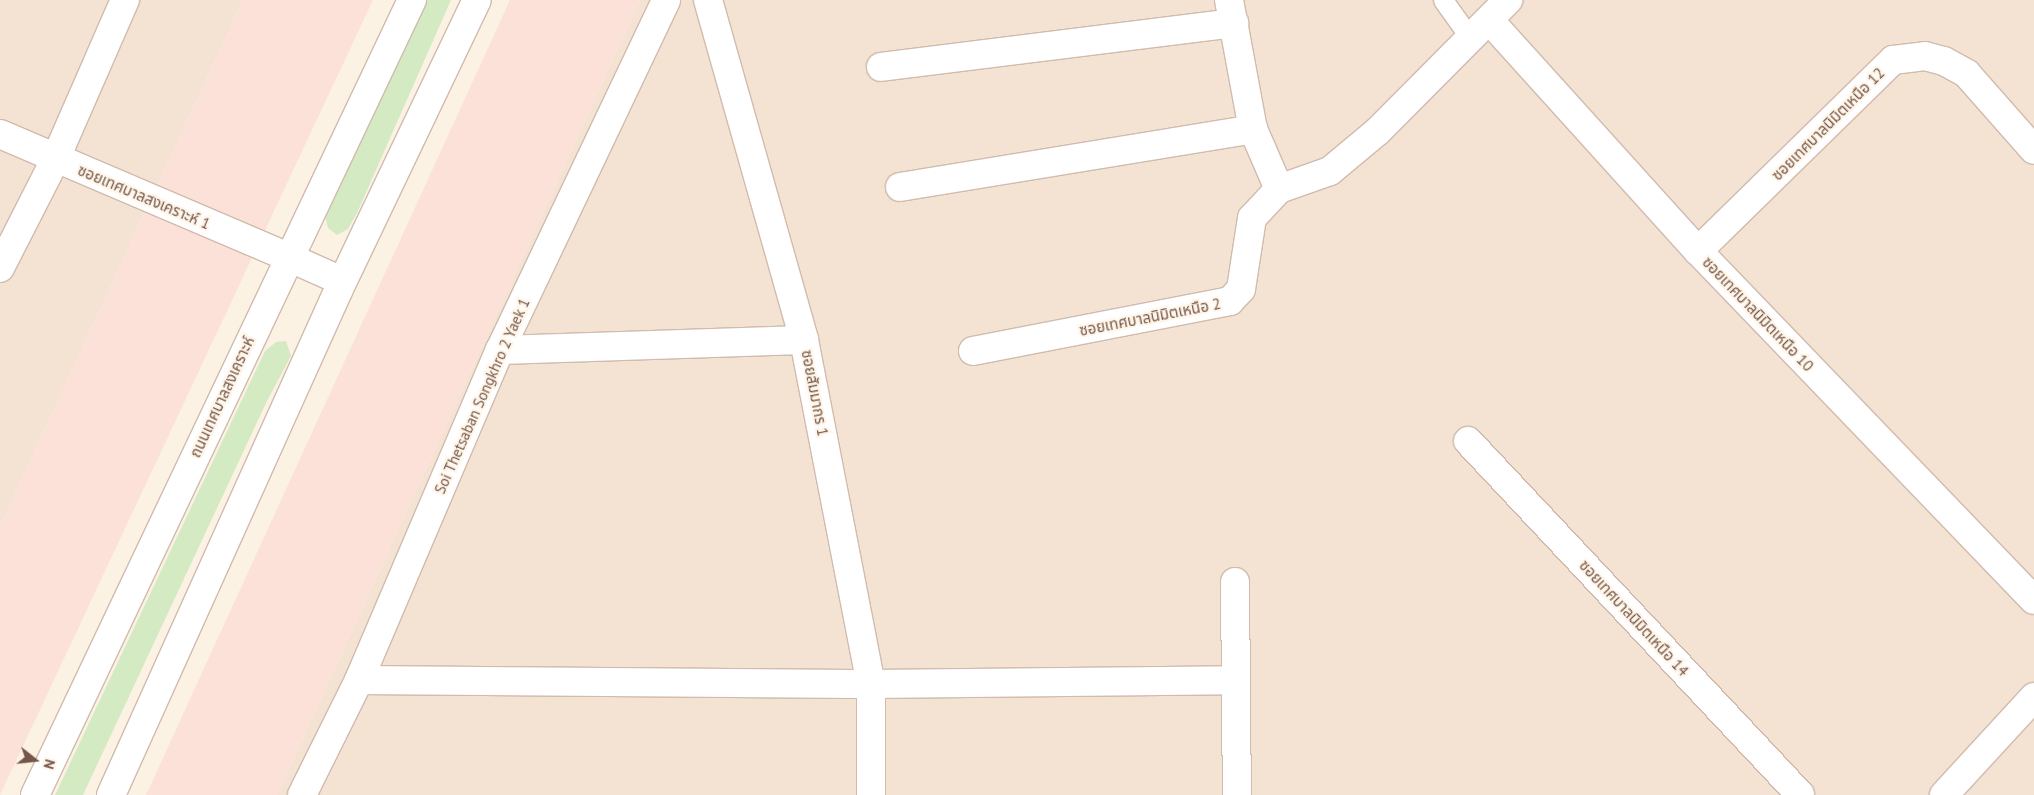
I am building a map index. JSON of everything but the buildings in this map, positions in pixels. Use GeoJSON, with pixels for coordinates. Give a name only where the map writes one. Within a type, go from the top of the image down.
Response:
{"type":"FeatureCollection","features":[{"type":"Feature","properties":{"kind":"street"},"geometry":{"type":"LineString","coordinates":[[0,268],[55,160],[125,0]]}},
{"type":"Feature","properties":{"kind":"street","name":"ถนนเทศบาลสงเคราะห์"},"geometry":{"type":"LineString","coordinates":[[35,795],[288,257],[412,0]]}},
{"type":"Feature","properties":{"kind":"street"},"geometry":{"type":"LineString","coordinates":[[111,795],[342,281],[477,0]]}},
{"type":"Feature","properties":{"kind":"street","name":"Soi Thetsaban Songkhro 2 Yaek 1"},"geometry":{"type":"LineString","coordinates":[[302,795],[359,680],[500,350],[666,0]]}},
{"type":"Feature","properties":{"kind":"street","name":"ซอยสัมมากร 1"},"geometry":{"type":"LineString","coordinates":[[708,0],[804,340],[871,684],[871,795]]}},
{"type":"Feature","properties":{"kind":"street","name":"ซอยเทศบาลนิมิตเหนือ 2"},"geometry":{"type":"LineString","coordinates":[[973,351],[1230,301],[1241,289],[1252,218],[1279,189],[1330,170],[1378,131],[1508,0]]}},
{"type":"Feature","properties":{"kind":"street"},"geometry":{"type":"LineString","coordinates":[[881,67],[1231,12],[1253,129],[1279,189]]}},
{"type":"Feature","properties":{"kind":"street","name":"ซอยเทศบาลนิมิตเหนือ 10"},"geometry":{"type":"LineString","coordinates":[[1480,30],[1698,251],[2034,600]]}},
{"type":"Feature","properties":{"kind":"street","name":"ซอยเทศบาลนิมิตเหนือ 12"},"geometry":{"type":"LineString","coordinates":[[1698,251],[1893,60],[1925,56],[1944,61],[1967,74],[2034,150]]}},
{"type":"Feature","properties":{"kind":"street"},"geometry":{"type":"LineString","coordinates":[[900,187],[1253,129]]}},
{"type":"Feature","properties":{"kind":"street","name":"ซอยเทศบาลสงเคราะห์ 1"},"geometry":{"type":"LineString","coordinates":[[0,134],[55,160],[342,281]]}},
{"type":"Feature","properties":{"kind":"street"},"geometry":{"type":"LineString","coordinates":[[500,350],[804,340]]}},
{"type":"Feature","properties":{"kind":"street","name":"ซอยเทศบาลนิมิตเหนือ 14"},"geometry":{"type":"LineString","coordinates":[[1468,441],[1800,795]]}},
{"type":"Feature","properties":{"kind":"street"},"geometry":{"type":"LineString","coordinates":[[1235,582],[1234,680],[1237,795]]}},
{"type":"Feature","properties":{"kind":"street"},"geometry":{"type":"LineString","coordinates":[[359,680],[871,684],[1234,680]]}},
{"type":"Feature","properties":{"kind":"street"},"geometry":{"type":"LineString","coordinates":[[1944,795],[2034,696]]}},
{"type":"Feature","properties":{"kind":"lane"},"geometry":{"type":"LineString","coordinates":[[1443,0],[1480,30]]}},
{"type":"Feature","properties":{"kind":"shaded area"},"geometry":{"type":"Polygon","coordinates":[[[0,0],[243,0],[0,526],[0,0]]]}},
{"type":"Feature","properties":{"kind":"shaded area"},"geometry":{"type":"Polygon","coordinates":[[[243,0],[373,0],[0,795],[0,526],[243,0]]]}},
{"type":"Feature","properties":{"kind":"shaded area"},"geometry":{"type":"Polygon","coordinates":[[[510,0],[640,0],[277,795],[146,795],[510,0]]]}},
{"type":"Feature","properties":{"kind":"shaded area"},"geometry":{"type":"Polygon","coordinates":[[[640,0],[2034,0],[2034,795],[277,795],[640,0]]]}},
{"type":"Feature","properties":{"kind":"green space"},"geometry":{"type":"Polygon","coordinates":[[[427,0],[451,0],[357,213],[348,229],[337,235],[328,228],[325,216],[427,0]]]}},
{"type":"Feature","properties":{"kind":"green space"},"geometry":{"type":"Polygon","coordinates":[[[286,341],[291,356],[267,401],[83,795],[55,795],[265,351],[276,342],[286,341]]]}}]}
